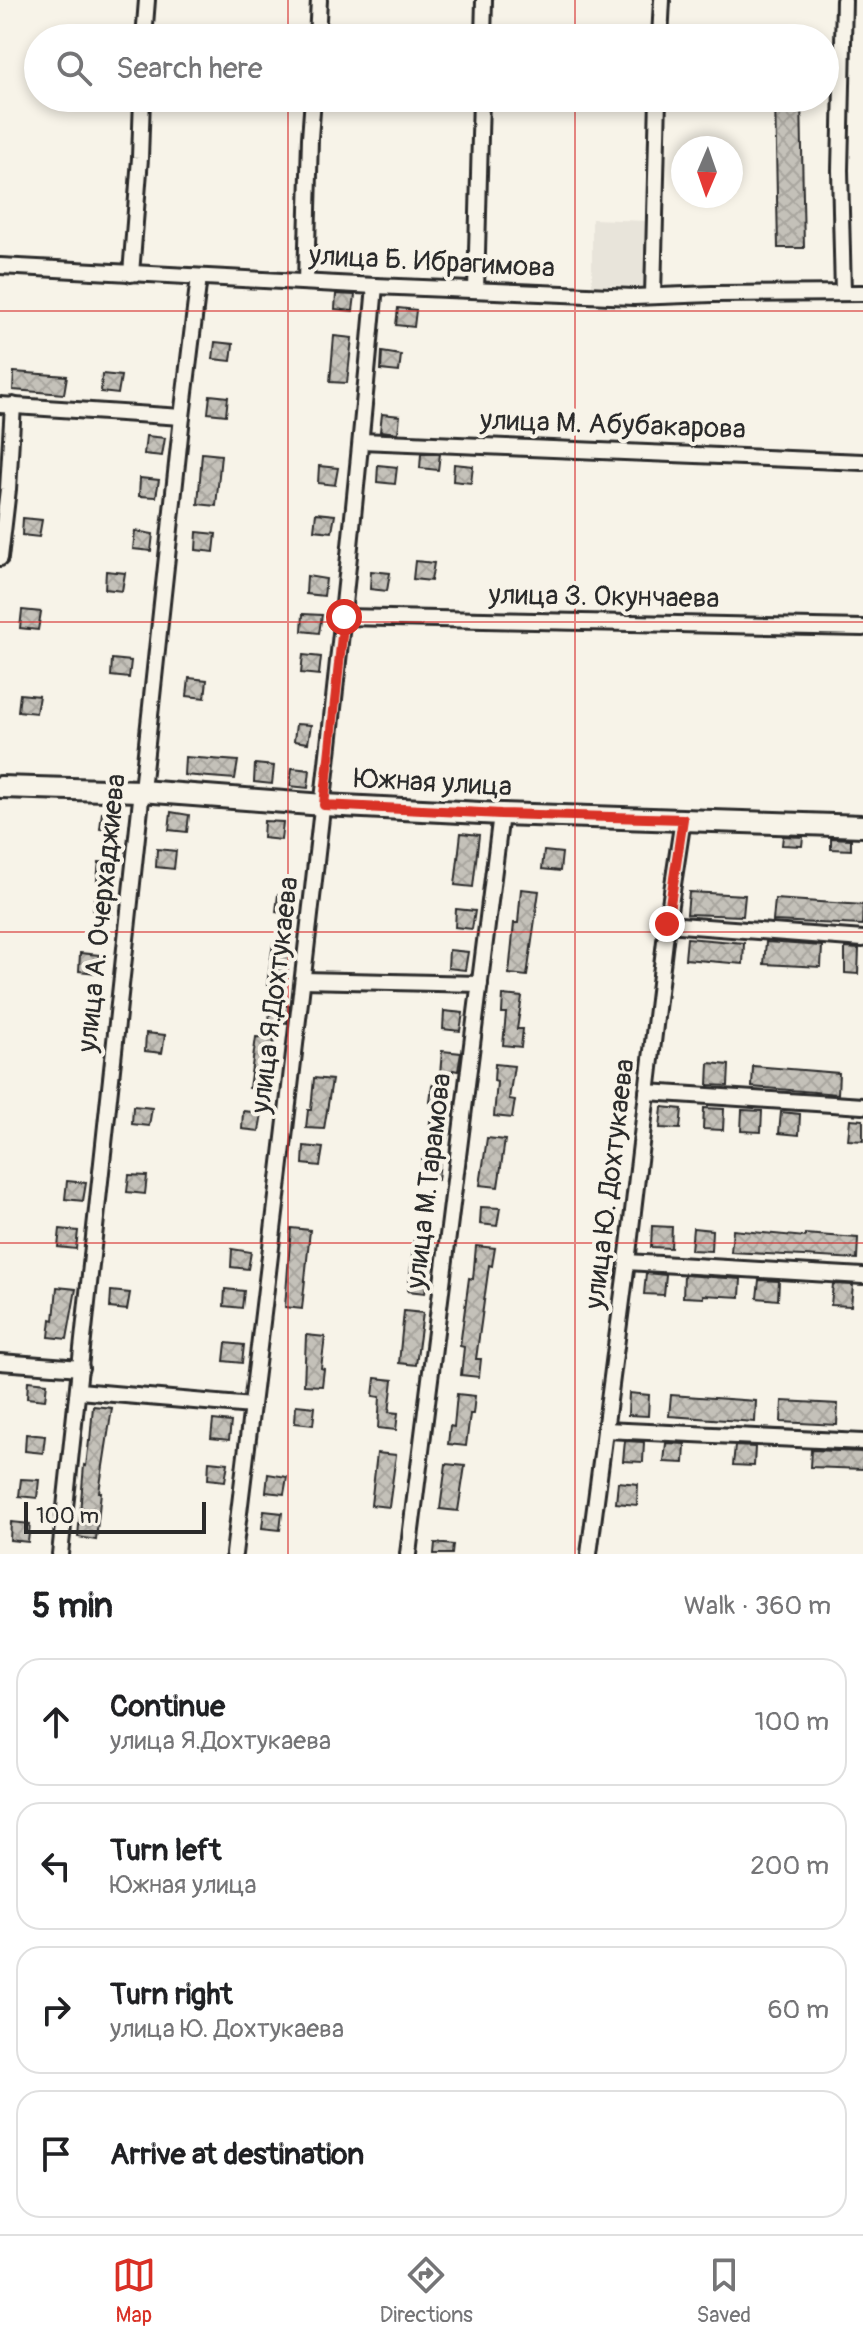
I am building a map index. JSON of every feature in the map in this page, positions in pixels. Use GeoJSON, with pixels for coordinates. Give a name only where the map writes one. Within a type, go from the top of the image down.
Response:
{"type":"FeatureCollection","features":[{"type":"Feature","properties":{"kind":"main road","name":"Южная улица"},"geometry":{"type":"LineString","coordinates":[[0,787],[141,791],[501,814],[863,826]]}},
{"type":"Feature","properties":{"kind":"street"},"geometry":{"type":"LineString","coordinates":[[145,24],[147,0]]}},
{"type":"Feature","properties":{"kind":"street"},"geometry":{"type":"LineString","coordinates":[[318,24],[319,0]]}},
{"type":"Feature","properties":{"kind":"street"},"geometry":{"type":"LineString","coordinates":[[483,24],[484,0]]}},
{"type":"Feature","properties":{"kind":"street"},"geometry":{"type":"LineString","coordinates":[[661,24],[662,0]]}},
{"type":"Feature","properties":{"kind":"street"},"geometry":{"type":"LineString","coordinates":[[843,293],[840,170],[844,0]]}},
{"type":"Feature","properties":{"kind":"street"},"geometry":{"type":"LineString","coordinates":[[131,274],[142,112]]}},
{"type":"Feature","properties":{"kind":"street"},"geometry":{"type":"LineString","coordinates":[[306,282],[312,112]]}},
{"type":"Feature","properties":{"kind":"street"},"geometry":{"type":"LineString","coordinates":[[476,290],[481,112]]}},
{"type":"Feature","properties":{"kind":"street"},"geometry":{"type":"LineString","coordinates":[[653,295],[658,112]]}},
{"type":"Feature","properties":{"kind":"street","name":"улица Б. Ибрагимова"},"geometry":{"type":"LineString","coordinates":[[0,266],[634,297],[863,293]]}},
{"type":"Feature","properties":{"kind":"street","name":"улица А. Очерхаджиева"},"geometry":{"type":"LineString","coordinates":[[60,1554],[199,277]]}},
{"type":"Feature","properties":{"kind":"street","name":"улица Я.Дохтукаева"},"geometry":{"type":"LineString","coordinates":[[234,1554],[324,805],[375,286]]}},
{"type":"Feature","properties":{"kind":"street"},"geometry":{"type":"LineString","coordinates":[[0,558],[8,489],[6,405],[182,417]]}},
{"type":"Feature","properties":{"kind":"street","name":"улица М. Абубакарова"},"geometry":{"type":"LineString","coordinates":[[361,441],[863,462]]}},
{"type":"Feature","properties":{"kind":"street","name":"улица З. Окунчаева"},"geometry":{"type":"LineString","coordinates":[[344,617],[863,628]]}},
{"type":"Feature","properties":{"kind":"street","name":"улица М.Тарамова"},"geometry":{"type":"LineString","coordinates":[[408,1554],[501,814]]}},
{"type":"Feature","properties":{"kind":"street","name":"улица Ю. Дохтукаева"},"geometry":{"type":"LineString","coordinates":[[589,1554],[667,924],[683,819]]}},
{"type":"Feature","properties":{"kind":"street"},"geometry":{"type":"LineString","coordinates":[[667,924],[863,939]]}},
{"type":"Feature","properties":{"kind":"street"},"geometry":{"type":"LineString","coordinates":[[303,980],[480,984]]}},
{"type":"Feature","properties":{"kind":"street"},"geometry":{"type":"LineString","coordinates":[[647,1092],[863,1106]]}},
{"type":"Feature","properties":{"kind":"street"},"geometry":{"type":"LineString","coordinates":[[627,1262],[863,1276]]}},
{"type":"Feature","properties":{"kind":"street"},"geometry":{"type":"LineString","coordinates":[[0,1362],[81,1368]]}},
{"type":"Feature","properties":{"kind":"street"},"geometry":{"type":"LineString","coordinates":[[79,1391],[252,1406]]}},
{"type":"Feature","properties":{"kind":"street"},"geometry":{"type":"LineString","coordinates":[[605,1430],[863,1442]]}},
{"type":"Feature","properties":{"kind":"shaded area"},"geometry":{"type":"Polygon","coordinates":[[[592,219],[646,221],[645,286],[592,285],[592,219]]]}},
{"type":"Feature","properties":{"kind":"building"},"geometry":{"type":"Polygon","coordinates":[[[775,112],[801,112],[804,248],[778,248],[775,112]]]}},
{"type":"Feature","properties":{"kind":"building"},"geometry":{"type":"Polygon","coordinates":[[[336,294],[355,295],[353,311],[335,309],[336,294]]]}},
{"type":"Feature","properties":{"kind":"building"},"geometry":{"type":"Polygon","coordinates":[[[398,308],[416,310],[414,327],[396,325],[398,308]]]}},
{"type":"Feature","properties":{"kind":"building"},"geometry":{"type":"Polygon","coordinates":[[[334,336],[352,338],[347,383],[330,382],[334,336]]]}},
{"type":"Feature","properties":{"kind":"building"},"geometry":{"type":"Polygon","coordinates":[[[215,342],[233,344],[231,361],[213,359],[215,342]]]}},
{"type":"Feature","properties":{"kind":"building"},"geometry":{"type":"Polygon","coordinates":[[[382,352],[401,355],[399,372],[381,370],[382,352]]]}},
{"type":"Feature","properties":{"kind":"building"},"geometry":{"type":"Polygon","coordinates":[[[14,372],[67,376],[64,394],[13,390],[14,372]]]}},
{"type":"Feature","properties":{"kind":"building"},"geometry":{"type":"Polygon","coordinates":[[[102,374],[121,376],[118,394],[101,392],[102,374]]]}},
{"type":"Feature","properties":{"kind":"building"},"geometry":{"type":"Polygon","coordinates":[[[210,395],[228,397],[226,415],[208,413],[210,395]]]}},
{"type":"Feature","properties":{"kind":"building"},"geometry":{"type":"Polygon","coordinates":[[[382,414],[400,416],[398,433],[380,431],[382,414]]]}},
{"type":"Feature","properties":{"kind":"building"},"geometry":{"type":"Polygon","coordinates":[[[146,436],[165,438],[162,456],[144,454],[146,436]]]}},
{"type":"Feature","properties":{"kind":"building"},"geometry":{"type":"Polygon","coordinates":[[[202,453],[221,455],[216,506],[198,504],[202,453]]]}},
{"type":"Feature","properties":{"kind":"building"},"geometry":{"type":"Polygon","coordinates":[[[421,454],[440,454],[438,470],[420,468],[421,454]]]}},
{"type":"Feature","properties":{"kind":"building"},"geometry":{"type":"Polygon","coordinates":[[[454,464],[473,466],[471,483],[453,481],[454,464]]]}},
{"type":"Feature","properties":{"kind":"building"},"geometry":{"type":"Polygon","coordinates":[[[378,465],[397,467],[395,484],[377,482],[378,465]]]}},
{"type":"Feature","properties":{"kind":"building"},"geometry":{"type":"Polygon","coordinates":[[[319,466],[338,468],[335,485],[318,483],[319,466]]]}},
{"type":"Feature","properties":{"kind":"building"},"geometry":{"type":"Polygon","coordinates":[[[140,478],[159,480],[156,497],[139,496],[140,478]]]}},
{"type":"Feature","properties":{"kind":"building"},"geometry":{"type":"Polygon","coordinates":[[[316,513],[335,515],[332,532],[314,530],[316,513]]]}},
{"type":"Feature","properties":{"kind":"building"},"geometry":{"type":"Polygon","coordinates":[[[23,518],[42,520],[39,537],[22,535],[23,518]]]}},
{"type":"Feature","properties":{"kind":"building"},"geometry":{"type":"Polygon","coordinates":[[[135,531],[153,534],[151,551],[133,549],[135,531]]]}},
{"type":"Feature","properties":{"kind":"building"},"geometry":{"type":"Polygon","coordinates":[[[197,532],[216,534],[214,552],[196,550],[197,532]]]}},
{"type":"Feature","properties":{"kind":"building"},"geometry":{"type":"Polygon","coordinates":[[[415,561],[434,563],[431,581],[413,579],[415,561]]]}},
{"type":"Feature","properties":{"kind":"building"},"geometry":{"type":"Polygon","coordinates":[[[106,571],[125,573],[122,591],[105,589],[106,571]]]}},
{"type":"Feature","properties":{"kind":"building"},"geometry":{"type":"Polygon","coordinates":[[[371,571],[390,573],[387,591],[370,589],[371,571]]]}},
{"type":"Feature","properties":{"kind":"building"},"geometry":{"type":"Polygon","coordinates":[[[307,576],[326,579],[324,596],[306,594],[307,576]]]}},
{"type":"Feature","properties":{"kind":"building"},"geometry":{"type":"Polygon","coordinates":[[[22,610],[41,612],[38,630],[20,628],[22,610]]]}},
{"type":"Feature","properties":{"kind":"building"},"geometry":{"type":"Polygon","coordinates":[[[303,614],[322,615],[319,633],[302,631],[303,614]]]}},
{"type":"Feature","properties":{"kind":"building"},"geometry":{"type":"Polygon","coordinates":[[[303,655],[321,657],[319,675],[301,673],[303,655]]]}},
{"type":"Feature","properties":{"kind":"building"},"geometry":{"type":"Polygon","coordinates":[[[112,659],[131,661],[129,678],[111,676],[112,659]]]}},
{"type":"Feature","properties":{"kind":"building"},"geometry":{"type":"Polygon","coordinates":[[[189,678],[207,680],[205,698],[187,696],[189,678]]]}},
{"type":"Feature","properties":{"kind":"building"},"geometry":{"type":"Polygon","coordinates":[[[20,694],[39,696],[36,713],[18,711],[20,694]]]}},
{"type":"Feature","properties":{"kind":"building"},"geometry":{"type":"Polygon","coordinates":[[[296,724],[311,725],[308,743],[294,741],[296,724]]]}},
{"type":"Feature","properties":{"kind":"building"},"geometry":{"type":"Polygon","coordinates":[[[185,757],[238,761],[235,779],[184,775],[185,757]]]}},
{"type":"Feature","properties":{"kind":"building"},"geometry":{"type":"Polygon","coordinates":[[[255,764],[274,766],[272,784],[254,782],[255,764]]]}},
{"type":"Feature","properties":{"kind":"building"},"geometry":{"type":"Polygon","coordinates":[[[292,768],[310,770],[308,788],[290,786],[292,768]]]}},
{"type":"Feature","properties":{"kind":"building"},"geometry":{"type":"Polygon","coordinates":[[[102,812],[120,814],[118,832],[100,829],[102,812]]]}},
{"type":"Feature","properties":{"kind":"building"},"geometry":{"type":"Polygon","coordinates":[[[171,812],[189,815],[187,832],[169,830],[171,812]]]}},
{"type":"Feature","properties":{"kind":"building"},"geometry":{"type":"Polygon","coordinates":[[[264,821],[283,822],[281,840],[263,838],[264,821]]]}},
{"type":"Feature","properties":{"kind":"building"},"geometry":{"type":"Polygon","coordinates":[[[461,833],[479,835],[473,887],[455,885],[461,833]]]}},
{"type":"Feature","properties":{"kind":"building"},"geometry":{"type":"Polygon","coordinates":[[[783,836],[803,837],[802,846],[782,845],[783,836]]]}},
{"type":"Feature","properties":{"kind":"building"},"geometry":{"type":"Polygon","coordinates":[[[831,838],[851,839],[851,850],[831,849],[831,838]]]}},
{"type":"Feature","properties":{"kind":"building"},"geometry":{"type":"Polygon","coordinates":[[[157,849],[176,851],[174,869],[156,867],[157,849]]]}},
{"type":"Feature","properties":{"kind":"building"},"geometry":{"type":"Polygon","coordinates":[[[544,851],[562,853],[560,871],[542,869],[544,851]]]}},
{"type":"Feature","properties":{"kind":"building"},"geometry":{"type":"Polygon","coordinates":[[[99,862],[117,864],[115,882],[97,880],[99,862]]]}},
{"type":"Feature","properties":{"kind":"building"},"geometry":{"type":"Polygon","coordinates":[[[521,889],[539,891],[527,976],[509,974],[521,889]]]}},
{"type":"Feature","properties":{"kind":"building"},"geometry":{"type":"Polygon","coordinates":[[[689,892],[745,895],[743,916],[687,914],[689,892]]]}},
{"type":"Feature","properties":{"kind":"building"},"geometry":{"type":"Polygon","coordinates":[[[278,894],[297,896],[294,914],[276,912],[278,894]]]}},
{"type":"Feature","properties":{"kind":"building"},"geometry":{"type":"Polygon","coordinates":[[[94,898],[113,901],[111,918],[93,916],[94,898]]]}},
{"type":"Feature","properties":{"kind":"building"},"geometry":{"type":"Polygon","coordinates":[[[775,899],[863,905],[862,925],[773,921],[775,899]]]}},
{"type":"Feature","properties":{"kind":"building"},"geometry":{"type":"Polygon","coordinates":[[[456,909],[475,911],[472,929],[455,927],[456,909]]]}},
{"type":"Feature","properties":{"kind":"building"},"geometry":{"type":"Polygon","coordinates":[[[687,938],[744,943],[743,964],[685,959],[687,938]]]}},
{"type":"Feature","properties":{"kind":"building"},"geometry":{"type":"Polygon","coordinates":[[[766,942],[822,946],[821,967],[764,964],[766,942]]]}},
{"type":"Feature","properties":{"kind":"building"},"geometry":{"type":"Polygon","coordinates":[[[273,943],[291,945],[283,1005],[289,1006],[287,1023],[269,1021],[272,986],[267,985],[273,943]]]}},
{"type":"Feature","properties":{"kind":"building"},"geometry":{"type":"Polygon","coordinates":[[[845,948],[859,949],[858,974],[845,973],[845,948]]]}},
{"type":"Feature","properties":{"kind":"building"},"geometry":{"type":"Polygon","coordinates":[[[449,950],[468,952],[465,970],[448,968],[449,950]]]}},
{"type":"Feature","properties":{"kind":"building"},"geometry":{"type":"Polygon","coordinates":[[[80,953],[99,955],[96,973],[79,971],[80,953]]]}},
{"type":"Feature","properties":{"kind":"building"},"geometry":{"type":"Polygon","coordinates":[[[503,995],[522,997],[517,1029],[523,1029],[521,1047],[503,1045],[506,1013],[502,1013],[503,995]]]}},
{"type":"Feature","properties":{"kind":"building"},"geometry":{"type":"Polygon","coordinates":[[[444,1011],[463,1013],[460,1031],[443,1029],[444,1011]]]}},
{"type":"Feature","properties":{"kind":"building"},"geometry":{"type":"Polygon","coordinates":[[[146,1033],[165,1035],[162,1053],[145,1051],[146,1033]]]}},
{"type":"Feature","properties":{"kind":"building"},"geometry":{"type":"Polygon","coordinates":[[[256,1037],[274,1039],[266,1090],[249,1088],[256,1037]]]}},
{"type":"Feature","properties":{"kind":"building"},"geometry":{"type":"Polygon","coordinates":[[[442,1051],[461,1053],[458,1071],[453,1070],[448,1104],[430,1102],[432,1085],[439,1086],[442,1051]]]}},
{"type":"Feature","properties":{"kind":"building"},"geometry":{"type":"Polygon","coordinates":[[[709,1063],[729,1065],[728,1086],[708,1085],[709,1063]]]}},
{"type":"Feature","properties":{"kind":"building"},"geometry":{"type":"Polygon","coordinates":[[[495,1064],[514,1066],[509,1099],[515,1100],[512,1118],[494,1116],[495,1064]]]}},
{"type":"Feature","properties":{"kind":"building"},"geometry":{"type":"Polygon","coordinates":[[[753,1066],[839,1073],[838,1094],[752,1087],[753,1066]]]}},
{"type":"Feature","properties":{"kind":"building"},"geometry":{"type":"Polygon","coordinates":[[[314,1078],[332,1080],[324,1129],[306,1128],[314,1078]]]}},
{"type":"Feature","properties":{"kind":"building"},"geometry":{"type":"Polygon","coordinates":[[[133,1106],[152,1108],[149,1126],[132,1124],[133,1106]]]}},
{"type":"Feature","properties":{"kind":"building"},"geometry":{"type":"Polygon","coordinates":[[[662,1107],[682,1109],[680,1129],[660,1128],[662,1107]]]}},
{"type":"Feature","properties":{"kind":"building"},"geometry":{"type":"Polygon","coordinates":[[[704,1108],[724,1109],[723,1130],[703,1129],[704,1108]]]}},
{"type":"Feature","properties":{"kind":"building"},"geometry":{"type":"Polygon","coordinates":[[[742,1110],[762,1111],[761,1132],[741,1131],[742,1110]]]}},
{"type":"Feature","properties":{"kind":"building"},"geometry":{"type":"Polygon","coordinates":[[[243,1111],[262,1113],[259,1131],[242,1129],[243,1111]]]}},
{"type":"Feature","properties":{"kind":"building"},"geometry":{"type":"Polygon","coordinates":[[[781,1112],[800,1114],[799,1135],[779,1133],[781,1112]]]}},
{"type":"Feature","properties":{"kind":"building"},"geometry":{"type":"Polygon","coordinates":[[[850,1119],[863,1120],[863,1141],[848,1140],[850,1119]]]}},
{"type":"Feature","properties":{"kind":"building"},"geometry":{"type":"Polygon","coordinates":[[[430,1121],[449,1123],[446,1141],[429,1139],[430,1121]]]}},
{"type":"Feature","properties":{"kind":"building"},"geometry":{"type":"Polygon","coordinates":[[[487,1138],[505,1140],[498,1187],[480,1185],[487,1138]]]}},
{"type":"Feature","properties":{"kind":"building"},"geometry":{"type":"Polygon","coordinates":[[[304,1146],[323,1148],[320,1166],[303,1164],[304,1146]]]}},
{"type":"Feature","properties":{"kind":"building"},"geometry":{"type":"Polygon","coordinates":[[[422,1160],[440,1162],[438,1180],[420,1178],[422,1160]]]}},
{"type":"Feature","properties":{"kind":"building"},"geometry":{"type":"Polygon","coordinates":[[[129,1175],[147,1176],[145,1194],[127,1192],[129,1175]]]}},
{"type":"Feature","properties":{"kind":"building"},"geometry":{"type":"Polygon","coordinates":[[[67,1181],[86,1183],[83,1201],[65,1199],[67,1181]]]}},
{"type":"Feature","properties":{"kind":"building"},"geometry":{"type":"Polygon","coordinates":[[[481,1207],[500,1208],[497,1226],[480,1224],[481,1207]]]}},
{"type":"Feature","properties":{"kind":"building"},"geometry":{"type":"Polygon","coordinates":[[[652,1226],[672,1227],[671,1248],[651,1247],[652,1226]]]}},
{"type":"Feature","properties":{"kind":"building"},"geometry":{"type":"Polygon","coordinates":[[[291,1228],[310,1230],[302,1309],[285,1307],[291,1228]]]}},
{"type":"Feature","properties":{"kind":"building"},"geometry":{"type":"Polygon","coordinates":[[[693,1228],[712,1230],[711,1251],[691,1250],[693,1228]]]}},
{"type":"Feature","properties":{"kind":"building"},"geometry":{"type":"Polygon","coordinates":[[[60,1229],[78,1231],[76,1249],[58,1247],[60,1229]]]}},
{"type":"Feature","properties":{"kind":"building"},"geometry":{"type":"Polygon","coordinates":[[[733,1230],[858,1238],[857,1259],[731,1252],[733,1230]]]}},
{"type":"Feature","properties":{"kind":"building"},"geometry":{"type":"Polygon","coordinates":[[[414,1239],[433,1241],[425,1293],[408,1291],[414,1239]]]}},
{"type":"Feature","properties":{"kind":"building"},"geometry":{"type":"Polygon","coordinates":[[[476,1246],[495,1248],[492,1266],[489,1265],[476,1359],[481,1359],[479,1377],[461,1375],[464,1347],[460,1346],[476,1246]]]}},
{"type":"Feature","properties":{"kind":"building"},"geometry":{"type":"Polygon","coordinates":[[[232,1249],[251,1252],[248,1269],[231,1267],[232,1249]]]}},
{"type":"Feature","properties":{"kind":"building"},"geometry":{"type":"Polygon","coordinates":[[[646,1273],[666,1275],[664,1295],[644,1294],[646,1273]]]}},
{"type":"Feature","properties":{"kind":"building"},"geometry":{"type":"Polygon","coordinates":[[[684,1275],[741,1279],[740,1297],[683,1297],[684,1275]]]}},
{"type":"Feature","properties":{"kind":"building"},"geometry":{"type":"Polygon","coordinates":[[[759,1280],[779,1281],[778,1300],[757,1298],[759,1280]]]}},
{"type":"Feature","properties":{"kind":"building"},"geometry":{"type":"Polygon","coordinates":[[[833,1284],[853,1285],[851,1306],[831,1305],[833,1284]]]}},
{"type":"Feature","properties":{"kind":"building"},"geometry":{"type":"Polygon","coordinates":[[[57,1287],[76,1289],[67,1339],[49,1337],[57,1287]]]}},
{"type":"Feature","properties":{"kind":"building"},"geometry":{"type":"Polygon","coordinates":[[[225,1289],[244,1291],[242,1308],[224,1306],[225,1289]]]}},
{"type":"Feature","properties":{"kind":"building"},"geometry":{"type":"Polygon","coordinates":[[[111,1291],[130,1293],[127,1310],[110,1308],[111,1291]]]}},
{"type":"Feature","properties":{"kind":"building"},"geometry":{"type":"Polygon","coordinates":[[[404,1311],[423,1313],[416,1365],[399,1363],[404,1311]]]}},
{"type":"Feature","properties":{"kind":"building"},"geometry":{"type":"Polygon","coordinates":[[[306,1335],[325,1337],[322,1386],[304,1385],[306,1335]]]}},
{"type":"Feature","properties":{"kind":"building"},"geometry":{"type":"Polygon","coordinates":[[[226,1343],[244,1345],[242,1363],[224,1361],[226,1343]]]}},
{"type":"Feature","properties":{"kind":"building"},"geometry":{"type":"Polygon","coordinates":[[[375,1378],[393,1380],[389,1412],[398,1413],[396,1430],[378,1428],[380,1397],[373,1396],[375,1378]]]}},
{"type":"Feature","properties":{"kind":"building"},"geometry":{"type":"Polygon","coordinates":[[[28,1381],[47,1383],[45,1400],[27,1398],[28,1381]]]}},
{"type":"Feature","properties":{"kind":"building"},"geometry":{"type":"Polygon","coordinates":[[[629,1393],[649,1395],[648,1416],[628,1415],[629,1393]]]}},
{"type":"Feature","properties":{"kind":"building"},"geometry":{"type":"Polygon","coordinates":[[[457,1394],[475,1396],[466,1446],[448,1444],[450,1426],[454,1427],[457,1394]]]}},
{"type":"Feature","properties":{"kind":"building"},"geometry":{"type":"Polygon","coordinates":[[[671,1395],[756,1401],[755,1422],[669,1416],[671,1395]]]}},
{"type":"Feature","properties":{"kind":"building"},"geometry":{"type":"Polygon","coordinates":[[[782,1401],[838,1404],[837,1425],[781,1422],[782,1401]]]}},
{"type":"Feature","properties":{"kind":"building"},"geometry":{"type":"Polygon","coordinates":[[[296,1405],[315,1407],[313,1425],[295,1423],[296,1405]]]}},
{"type":"Feature","properties":{"kind":"building"},"geometry":{"type":"Polygon","coordinates":[[[93,1406],[112,1408],[99,1492],[96,1540],[78,1537],[93,1406]]]}},
{"type":"Feature","properties":{"kind":"building"},"geometry":{"type":"Polygon","coordinates":[[[213,1420],[231,1422],[229,1440],[211,1438],[213,1420]]]}},
{"type":"Feature","properties":{"kind":"building"},"geometry":{"type":"Polygon","coordinates":[[[26,1434],[45,1436],[43,1453],[25,1451],[26,1434]]]}},
{"type":"Feature","properties":{"kind":"building"},"geometry":{"type":"Polygon","coordinates":[[[625,1441],[644,1442],[643,1462],[623,1461],[625,1441]]]}},
{"type":"Feature","properties":{"kind":"building"},"geometry":{"type":"Polygon","coordinates":[[[666,1443],[685,1444],[684,1463],[664,1462],[666,1443]]]}},
{"type":"Feature","properties":{"kind":"building"},"geometry":{"type":"Polygon","coordinates":[[[735,1446],[755,1447],[754,1466],[733,1465],[735,1446]]]}},
{"type":"Feature","properties":{"kind":"building"},"geometry":{"type":"Polygon","coordinates":[[[811,1450],[863,1452],[863,1469],[810,1467],[811,1450]]]}},
{"type":"Feature","properties":{"kind":"building"},"geometry":{"type":"Polygon","coordinates":[[[377,1453],[396,1455],[389,1507],[371,1505],[377,1453]]]}},
{"type":"Feature","properties":{"kind":"building"},"geometry":{"type":"Polygon","coordinates":[[[209,1461],[228,1463],[225,1481],[208,1479],[209,1461]]]}},
{"type":"Feature","properties":{"kind":"building"},"geometry":{"type":"Polygon","coordinates":[[[446,1464],[465,1466],[458,1511],[440,1509],[446,1464]]]}},
{"type":"Feature","properties":{"kind":"building"},"geometry":{"type":"Polygon","coordinates":[[[268,1474],[287,1477],[284,1494],[266,1492],[268,1474]]]}},
{"type":"Feature","properties":{"kind":"building"},"geometry":{"type":"Polygon","coordinates":[[[21,1479],[39,1480],[37,1498],[19,1496],[21,1479]]]}},
{"type":"Feature","properties":{"kind":"building"},"geometry":{"type":"Polygon","coordinates":[[[618,1482],[638,1484],[637,1505],[616,1503],[618,1482]]]}},
{"type":"Feature","properties":{"kind":"building"},"geometry":{"type":"Polygon","coordinates":[[[264,1511],[282,1513],[280,1530],[262,1528],[264,1511]]]}},
{"type":"Feature","properties":{"kind":"building"},"geometry":{"type":"Polygon","coordinates":[[[11,1522],[30,1524],[28,1542],[10,1540],[11,1522]]]}},
{"type":"Feature","properties":{"kind":"building"},"geometry":{"type":"Polygon","coordinates":[[[435,1543],[453,1545],[452,1554],[434,1554],[435,1543]]]}},
{"type":"Feature","properties":{"kind":"route"},"geometry":{"type":"LineString","coordinates":[[344,617],[324,805],[683,819],[667,924]]}}]}
